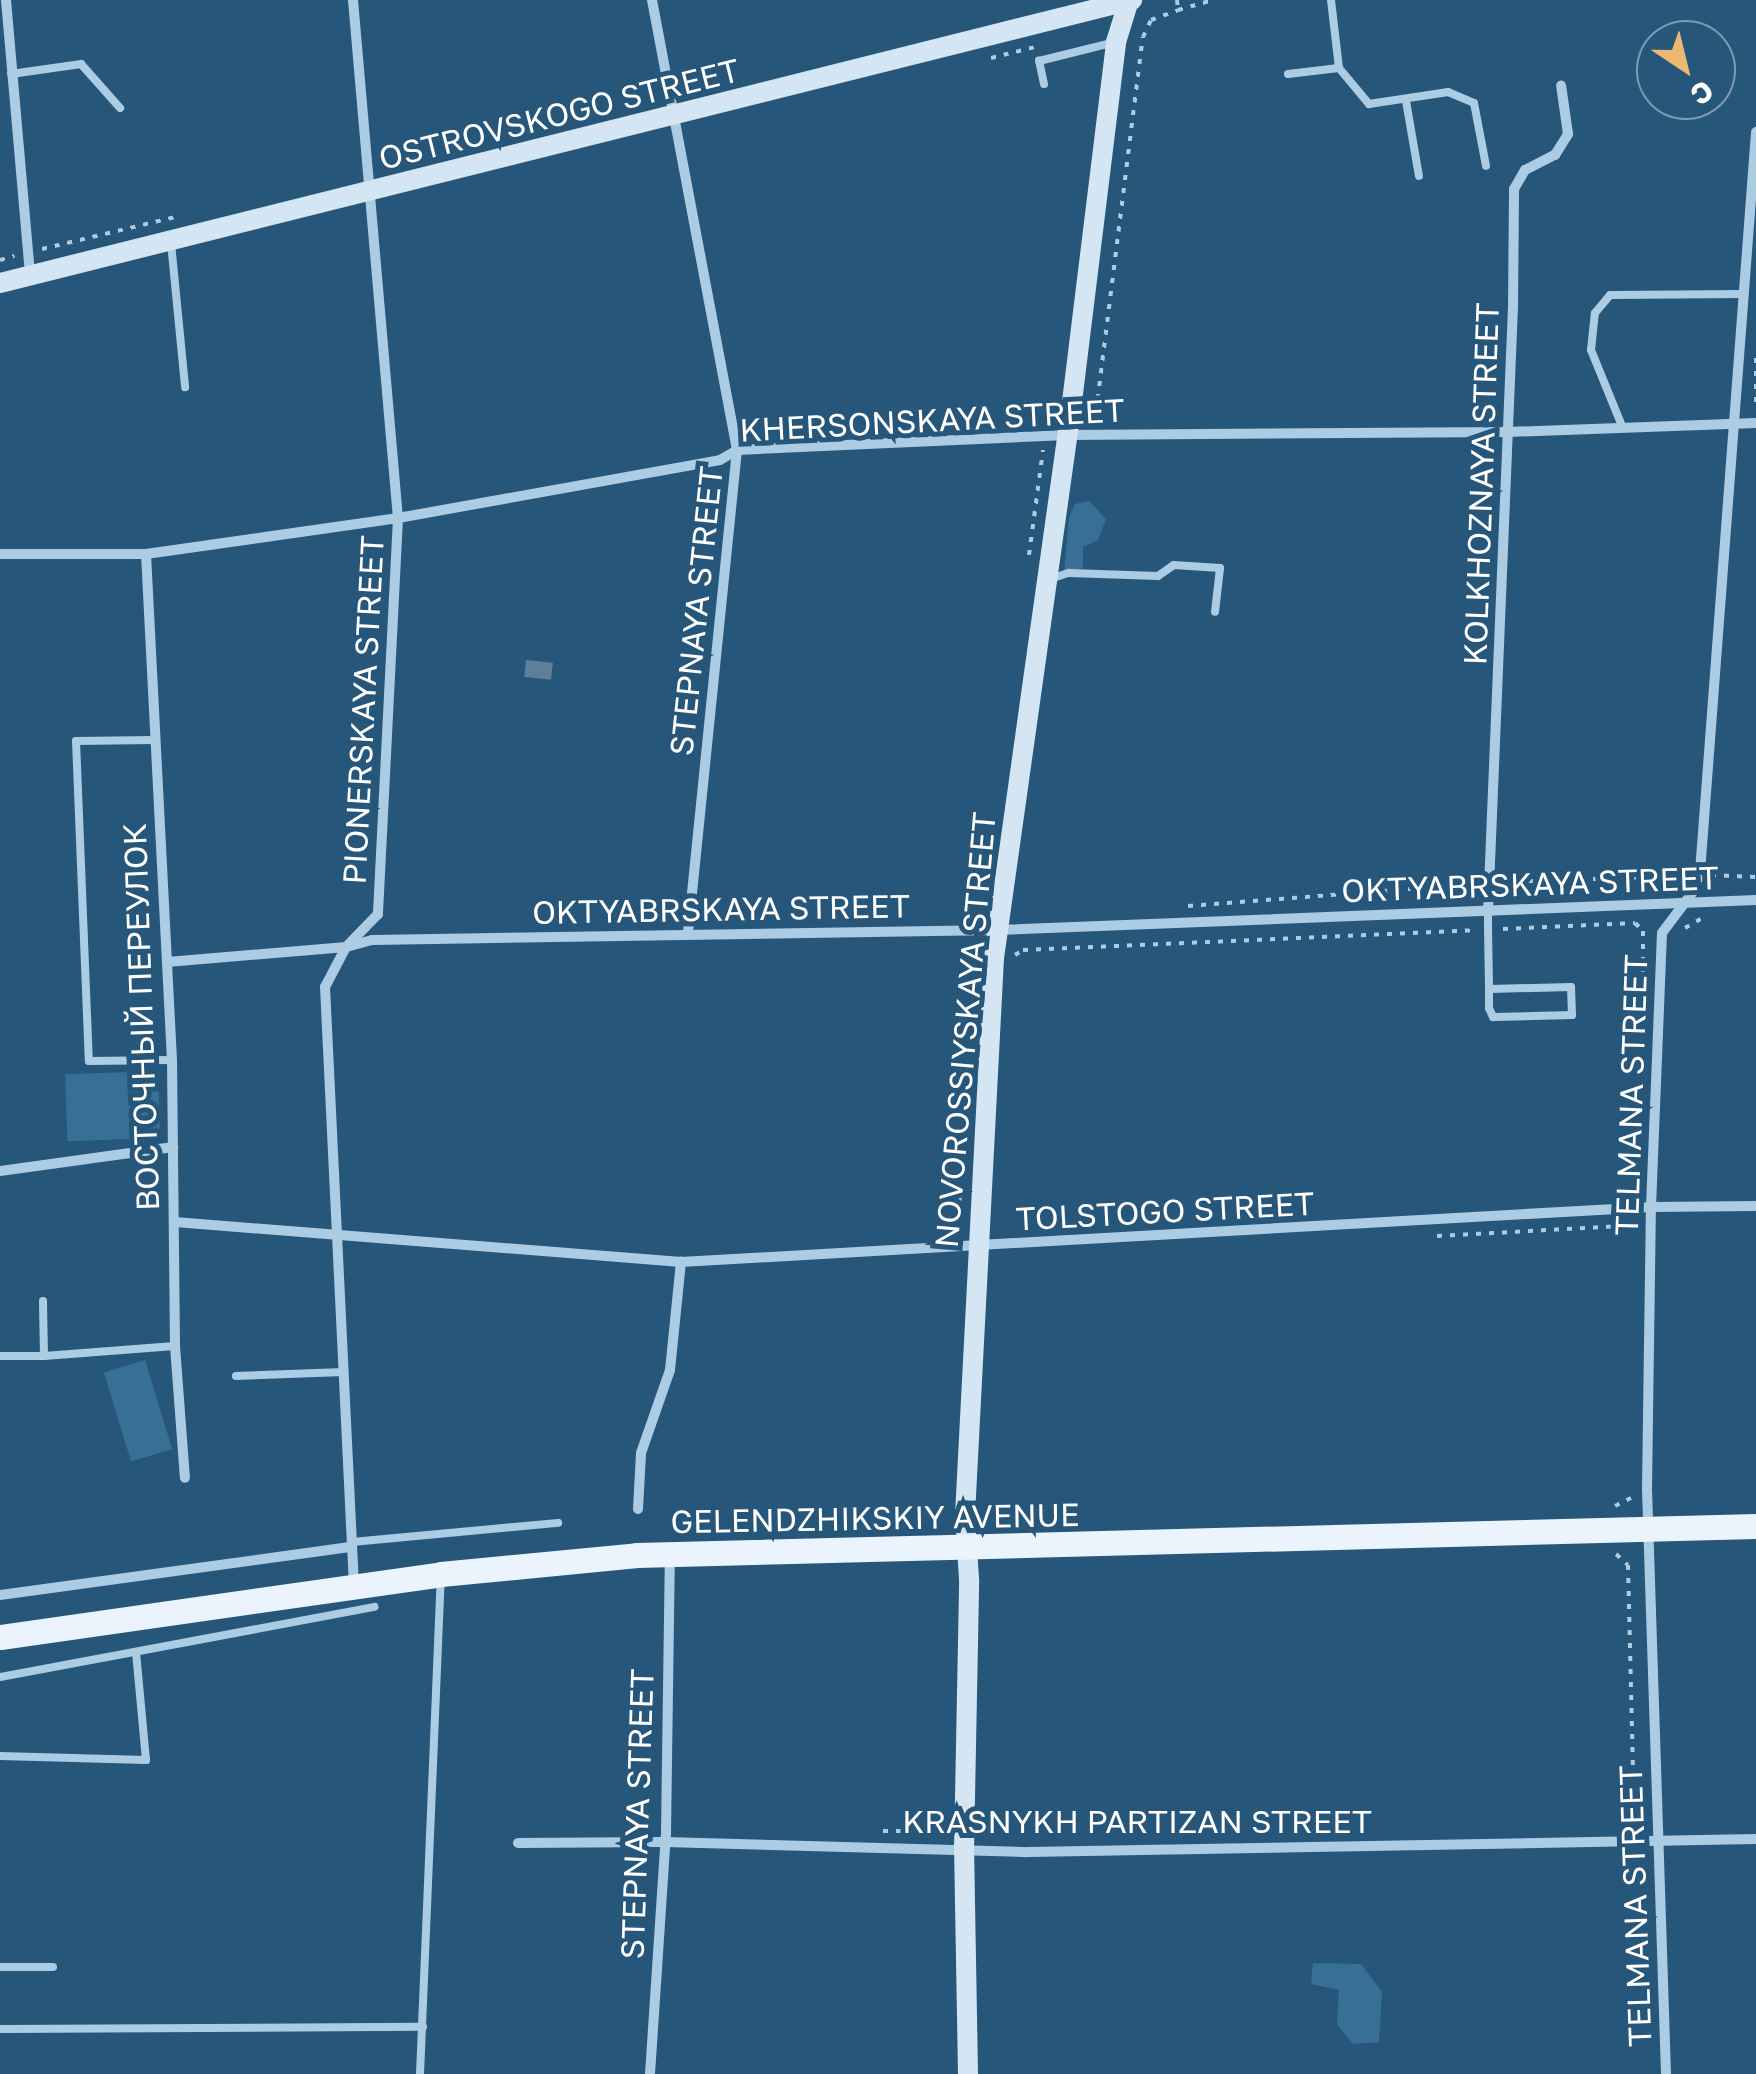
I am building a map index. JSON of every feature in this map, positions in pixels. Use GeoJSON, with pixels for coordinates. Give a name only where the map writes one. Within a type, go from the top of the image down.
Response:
{"type":"FeatureCollection","features":[{"type":"Feature","properties":{"kind":"main road","name":"GELENDZHIKSKIY AVENUE"},"geometry":{"type":"LineString","coordinates":[[0,1637],[520,1564],[670,1555],[1756,1526]]}},
{"type":"Feature","properties":{"kind":"street"},"geometry":{"type":"LineString","coordinates":[[6,0],[30,275]]}},
{"type":"Feature","properties":{"kind":"street","name":"PIONERSKAYA STREET"},"geometry":{"type":"LineString","coordinates":[[354,0],[398,518],[378,914],[346,947],[325,987],[354,1586]]}},
{"type":"Feature","properties":{"kind":"street","name":"STEPNAYA STREET"},"geometry":{"type":"LineString","coordinates":[[652,0],[737,450],[688,935]]}},
{"type":"Feature","properties":{"kind":"street","name":"OSTROVSKOGO STREET"},"geometry":{"type":"LineString","coordinates":[[0,283],[368,194],[1130,0]]}},
{"type":"Feature","properties":{"kind":"street","name":"NOVOROSSIYSKAYA STREET"},"geometry":{"type":"LineString","coordinates":[[968,2074],[964,1850],[967,1548],[976,1248],[997,930],[1071,410],[1116,42],[1130,0]]}},
{"type":"Feature","properties":{"kind":"street","name":"KOLKHOZNAYA STREET"},"geometry":{"type":"LineString","coordinates":[[1483,912],[1508,432],[1514,189],[1525,170],[1555,155],[1568,134],[1561,85]]}},
{"type":"Feature","properties":{"kind":"street","name":"TELMANA STREET"},"geometry":{"type":"LineString","coordinates":[[1666,2074],[1647,1531],[1650,1206],[1662,933],[1695,889],[1700,872],[1756,132]]}},
{"type":"Feature","properties":{"kind":"street","name":"KHERSONSKAYA STREET"},"geometry":{"type":"LineString","coordinates":[[0,554],[146,554],[398,518],[720,460],[737,450],[1066,435],[1508,432],[1756,423]]}},
{"type":"Feature","properties":{"kind":"street","name":"ВОСТОЧНЫЙ ПЕРЕУЛОК"},"geometry":{"type":"LineString","coordinates":[[146,554],[172,1060],[175,1346],[185,1478]]}},
{"type":"Feature","properties":{"kind":"street","name":"OKTYABRSKAYA STREET"},"geometry":{"type":"LineString","coordinates":[[167,962],[346,947],[372,940],[997,930],[1756,900]]}},
{"type":"Feature","properties":{"kind":"street"},"geometry":{"type":"LineString","coordinates":[[0,1170],[173,1147]]}},
{"type":"Feature","properties":{"kind":"street","name":"TOLSTOGO STREET"},"geometry":{"type":"LineString","coordinates":[[175,1222],[682,1262],[976,1248],[1650,1206],[1756,1206]]}},
{"type":"Feature","properties":{"kind":"street"},"geometry":{"type":"LineString","coordinates":[[638,1509],[641,1453],[670,1370],[682,1262]]}},
{"type":"Feature","properties":{"kind":"street"},"geometry":{"type":"LineString","coordinates":[[0,1594],[352,1545]]}},
{"type":"Feature","properties":{"kind":"street","name":"STEPNAYA STREET"},"geometry":{"type":"LineString","coordinates":[[650,2074],[665,1842],[670,1555]]}},
{"type":"Feature","properties":{"kind":"street","name":"KRASNYKH PARTIZAN STREET"},"geometry":{"type":"LineString","coordinates":[[518,1843],[665,1842],[964,1850],[1756,1839]]}},
{"type":"Feature","properties":{"kind":"lane"},"geometry":{"type":"LineString","coordinates":[[1332,0],[1339,68],[1370,104],[1448,92],[1474,104],[1486,166]]}},
{"type":"Feature","properties":{"kind":"lane"},"geometry":{"type":"LineString","coordinates":[[1044,84],[1039,61],[1116,42]]}},
{"type":"Feature","properties":{"kind":"lane"},"geometry":{"type":"LineString","coordinates":[[11,74],[81,64],[120,108]]}},
{"type":"Feature","properties":{"kind":"lane"},"geometry":{"type":"LineString","coordinates":[[1288,74],[1339,68]]}},
{"type":"Feature","properties":{"kind":"lane"},"geometry":{"type":"LineString","coordinates":[[1406,101],[1420,176]]}},
{"type":"Feature","properties":{"kind":"lane"},"geometry":{"type":"LineString","coordinates":[[171,241],[185,387]]}},
{"type":"Feature","properties":{"kind":"lane"},"geometry":{"type":"LineString","coordinates":[[1622,426],[1591,350],[1594,314],[1610,295],[1744,294]]}},
{"type":"Feature","properties":{"kind":"lane"},"geometry":{"type":"LineString","coordinates":[[1046,580],[1069,573],[1158,576],[1174,565],[1220,568],[1215,612]]}},
{"type":"Feature","properties":{"kind":"lane"},"geometry":{"type":"LineString","coordinates":[[153,740],[76,741],[89,1061],[172,1060]]}},
{"type":"Feature","properties":{"kind":"lane"},"geometry":{"type":"LineString","coordinates":[[1483,912],[1488,930],[1489,988],[1493,1016],[1572,1015],[1571,986],[1489,988]]}},
{"type":"Feature","properties":{"kind":"lane"},"geometry":{"type":"LineString","coordinates":[[43,1301],[44,1356]]}},
{"type":"Feature","properties":{"kind":"lane"},"geometry":{"type":"LineString","coordinates":[[0,1356],[175,1346]]}},
{"type":"Feature","properties":{"kind":"lane"},"geometry":{"type":"LineString","coordinates":[[236,1376],[344,1372]]}},
{"type":"Feature","properties":{"kind":"lane"},"geometry":{"type":"LineString","coordinates":[[352,1545],[558,1523]]}},
{"type":"Feature","properties":{"kind":"lane"},"geometry":{"type":"LineString","coordinates":[[420,2074],[440,1574]]}},
{"type":"Feature","properties":{"kind":"lane"},"geometry":{"type":"LineString","coordinates":[[0,1677],[375,1606]]}},
{"type":"Feature","properties":{"kind":"lane"},"geometry":{"type":"LineString","coordinates":[[0,1756],[146,1760],[136,1652]]}},
{"type":"Feature","properties":{"kind":"lane"},"geometry":{"type":"LineString","coordinates":[[0,1967],[53,1967]]}},
{"type":"Feature","properties":{"kind":"lane"},"geometry":{"type":"LineString","coordinates":[[0,2029],[423,2027]]}},
{"type":"Feature","properties":{"kind":"path"},"geometry":{"type":"LineString","coordinates":[[1177,0],[1178,10]]}},
{"type":"Feature","properties":{"kind":"path"},"geometry":{"type":"LineString","coordinates":[[1071,410],[1096,412],[1143,37],[1152,20],[1214,0]]}},
{"type":"Feature","properties":{"kind":"path"},"geometry":{"type":"LineString","coordinates":[[1756,358],[1756,403]]}},
{"type":"Feature","properties":{"kind":"path"},"geometry":{"type":"LineString","coordinates":[[1478,871],[1484,884],[1483,912]]}},
{"type":"Feature","properties":{"kind":"path"},"geometry":{"type":"LineString","coordinates":[[1183,906],[1504,882],[1678,877],[1700,872],[1716,877],[1756,877]]}},
{"type":"Feature","properties":{"kind":"path"},"geometry":{"type":"LineString","coordinates":[[1503,911],[1504,882]]}},
{"type":"Feature","properties":{"kind":"path"},"geometry":{"type":"LineString","coordinates":[[1676,941],[1683,929],[1712,915]]}},
{"type":"Feature","properties":{"kind":"path"},"geometry":{"type":"LineString","coordinates":[[1010,958],[1023,950],[1634,923],[1642,931],[1642,1008]]}},
{"type":"Feature","properties":{"kind":"path"},"geometry":{"type":"LineString","coordinates":[[1616,1554],[1628,1565],[1634,1818]]}},
{"type":"Feature","properties":{"kind":"shaded area"},"geometry":{"type":"Polygon","coordinates":[[[1089,501],[1106,519],[1098,540],[1083,547],[1083,567],[1077,573],[1064,573],[1069,517],[1075,504],[1089,501]]]}},
{"type":"Feature","properties":{"kind":"shaded area"},"geometry":{"type":"Polygon","coordinates":[[[526,660],[553,663],[551,680],[524,677],[526,660]]]}},
{"type":"Feature","properties":{"kind":"shaded area"},"geometry":{"type":"Polygon","coordinates":[[[158,1071],[160,1138],[67,1141],[65,1074],[158,1071]]]}},
{"type":"Feature","properties":{"kind":"shaded area"},"geometry":{"type":"Polygon","coordinates":[[[145,1360],[172,1449],[131,1462],[104,1373],[145,1360]]]}},
{"type":"Feature","properties":{"kind":"shaded area"},"geometry":{"type":"Polygon","coordinates":[[[1313,1963],[1361,1964],[1382,1992],[1379,2042],[1353,2044],[1337,2024],[1339,1990],[1311,1984],[1313,1963]]]}}]}
